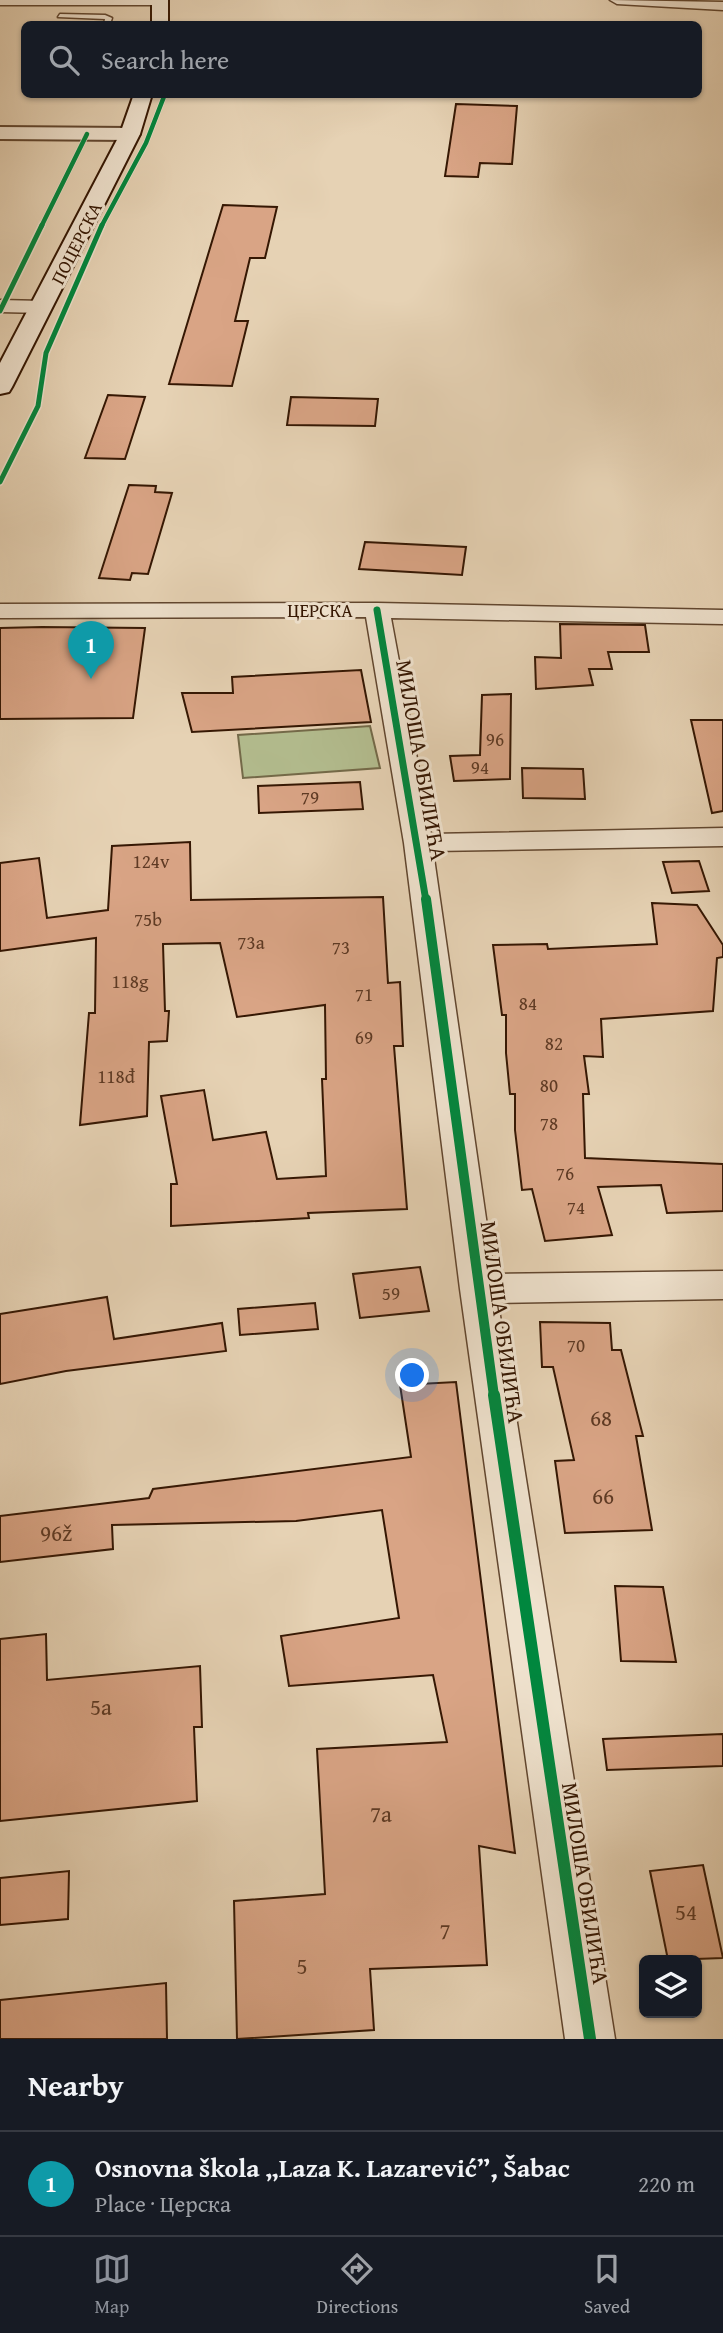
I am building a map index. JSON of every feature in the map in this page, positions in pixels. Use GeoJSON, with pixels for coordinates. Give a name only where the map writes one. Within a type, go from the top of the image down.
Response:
{"type":"FeatureCollection","features":[{"type":"Feature","properties":{"kind":"main road"},"geometry":{"type":"LineString","coordinates":[[160,0],[160,21]]}},
{"type":"Feature","properties":{"kind":"main road","name":"ПОЦЕРСКА"},"geometry":{"type":"LineString","coordinates":[[1,385],[130,134],[143,98]]}},
{"type":"Feature","properties":{"kind":"main road"},"geometry":{"type":"LineString","coordinates":[[0,133],[130,134]]}},
{"type":"Feature","properties":{"kind":"street"},"geometry":{"type":"LineString","coordinates":[[0,1],[160,0]]}},
{"type":"Feature","properties":{"kind":"street"},"geometry":{"type":"LineString","coordinates":[[617,0],[723,6]]}},
{"type":"Feature","properties":{"kind":"street"},"geometry":{"type":"LineString","coordinates":[[0,306],[43,307]]}},
{"type":"Feature","properties":{"kind":"street","name":"ЦЕРСКА"},"geometry":{"type":"LineString","coordinates":[[0,611],[377,610],[723,617]]}},
{"type":"Feature","properties":{"kind":"street","name":"МИЛОША ОБИЛИЋА"},"geometry":{"type":"LineString","coordinates":[[377,610],[418,843],[478,1289],[590,2039]]}},
{"type":"Feature","properties":{"kind":"street"},"geometry":{"type":"LineString","coordinates":[[418,843],[723,837]]}},
{"type":"Feature","properties":{"kind":"street"},"geometry":{"type":"LineString","coordinates":[[478,1289],[723,1285]]}},
{"type":"Feature","properties":{"kind":"lane"},"geometry":{"type":"LineString","coordinates":[[58,21],[66,1]]}},
{"type":"Feature","properties":{"kind":"lane"},"geometry":{"type":"LineString","coordinates":[[60,16],[105,17],[109,18],[108,21]]}},
{"type":"Feature","properties":{"kind":"green space"},"geometry":{"type":"Polygon","coordinates":[[[370,726],[380,768],[243,778],[238,735],[370,726]]]}},
{"type":"Feature","properties":{"kind":"building"},"geometry":{"type":"Polygon","coordinates":[[[456,104],[517,106],[512,164],[480,163],[478,177],[445,176],[456,104]]]}},
{"type":"Feature","properties":{"kind":"building"},"geometry":{"type":"Polygon","coordinates":[[[223,205],[277,207],[265,258],[250,258],[235,321],[248,321],[232,386],[169,384],[223,205]]]}},
{"type":"Feature","properties":{"kind":"building"},"geometry":{"type":"Polygon","coordinates":[[[108,395],[145,397],[125,459],[85,458],[108,395]]]}},
{"type":"Feature","properties":{"kind":"building"},"geometry":{"type":"Polygon","coordinates":[[[291,397],[378,399],[375,426],[287,425],[291,397]]]}},
{"type":"Feature","properties":{"kind":"building"},"geometry":{"type":"Polygon","coordinates":[[[129,485],[156,486],[155,492],[172,493],[148,574],[132,573],[130,580],[99,578],[129,485]]]}},
{"type":"Feature","properties":{"kind":"building"},"geometry":{"type":"Polygon","coordinates":[[[365,542],[466,547],[462,575],[359,569],[365,542]]]}},
{"type":"Feature","properties":{"kind":"building"},"geometry":{"type":"Polygon","coordinates":[[[560,624],[645,625],[649,652],[608,652],[612,669],[589,669],[593,685],[536,689],[535,657],[561,658],[560,624]]]}},
{"type":"Feature","properties":{"kind":"building"},"geometry":{"type":"Polygon","coordinates":[[[0,628],[145,628],[133,718],[0,719],[0,628]]]}},
{"type":"Feature","properties":{"kind":"building"},"geometry":{"type":"Polygon","coordinates":[[[361,670],[371,722],[192,732],[182,693],[233,693],[232,677],[361,670]]]}},
{"type":"Feature","properties":{"kind":"building"},"geometry":{"type":"Polygon","coordinates":[[[511,694],[510,779],[454,781],[450,756],[480,755],[482,695],[511,694]]]}},
{"type":"Feature","properties":{"kind":"building"},"geometry":{"type":"Polygon","coordinates":[[[691,720],[723,720],[723,811],[712,813],[691,720]]]}},
{"type":"Feature","properties":{"kind":"building"},"geometry":{"type":"Polygon","coordinates":[[[522,768],[583,769],[585,799],[523,798],[522,768]]]}},
{"type":"Feature","properties":{"kind":"building"},"geometry":{"type":"Polygon","coordinates":[[[360,782],[363,809],[259,813],[258,786],[360,782]]]}},
{"type":"Feature","properties":{"kind":"building"},"geometry":{"type":"Polygon","coordinates":[[[190,842],[191,900],[383,897],[388,983],[400,982],[403,1046],[394,1046],[407,1209],[308,1213],[309,1218],[171,1226],[171,1184],[177,1184],[161,1096],[204,1090],[213,1140],[266,1132],[277,1179],[326,1176],[322,1079],[326,1079],[325,1005],[237,1017],[220,943],[163,944],[165,1011],[169,1011],[167,1041],[149,1042],[147,1116],[80,1125],[89,1013],[95,1013],[96,938],[0,951],[0,863],[39,858],[47,918],[108,910],[112,846],[190,842]]]}},
{"type":"Feature","properties":{"kind":"building"},"geometry":{"type":"Polygon","coordinates":[[[699,861],[709,891],[672,893],[663,862],[699,861]]]}},
{"type":"Feature","properties":{"kind":"building"},"geometry":{"type":"Polygon","coordinates":[[[652,903],[697,905],[723,945],[723,957],[717,958],[713,1011],[601,1019],[603,1057],[584,1056],[589,1094],[583,1094],[585,1158],[723,1164],[723,1211],[667,1213],[661,1185],[598,1187],[612,1235],[545,1241],[532,1189],[522,1190],[515,1130],[515,1094],[510,1094],[506,1053],[506,1015],[502,1015],[493,945],[547,944],[548,949],[657,944],[652,903]]]}},
{"type":"Feature","properties":{"kind":"building"},"geometry":{"type":"Polygon","coordinates":[[[420,1267],[429,1311],[360,1318],[353,1274],[420,1267]]]}},
{"type":"Feature","properties":{"kind":"building"},"geometry":{"type":"Polygon","coordinates":[[[107,1297],[114,1339],[222,1323],[226,1351],[66,1371],[0,1384],[0,1314],[107,1297]]]}},
{"type":"Feature","properties":{"kind":"building"},"geometry":{"type":"Polygon","coordinates":[[[315,1303],[318,1329],[240,1335],[238,1309],[315,1303]]]}},
{"type":"Feature","properties":{"kind":"building"},"geometry":{"type":"Polygon","coordinates":[[[540,1322],[610,1323],[612,1350],[621,1350],[643,1436],[636,1436],[652,1530],[565,1533],[555,1461],[574,1460],[553,1367],[542,1367],[540,1322]]]}},
{"type":"Feature","properties":{"kind":"building"},"geometry":{"type":"Polygon","coordinates":[[[456,1382],[515,1853],[479,1846],[487,1965],[370,1969],[374,2030],[237,2039],[234,1901],[325,1894],[317,1749],[447,1742],[433,1675],[289,1686],[281,1636],[399,1618],[382,1510],[296,1521],[112,1525],[113,1549],[0,1562],[0,1516],[149,1498],[153,1489],[411,1457],[400,1385],[456,1382]]]}},
{"type":"Feature","properties":{"kind":"building"},"geometry":{"type":"Polygon","coordinates":[[[615,1586],[663,1587],[676,1662],[621,1661],[615,1586]]]}},
{"type":"Feature","properties":{"kind":"building"},"geometry":{"type":"Polygon","coordinates":[[[46,1634],[47,1680],[200,1666],[202,1727],[194,1727],[197,1801],[0,1821],[0,1639],[46,1634]]]}},
{"type":"Feature","properties":{"kind":"building"},"geometry":{"type":"Polygon","coordinates":[[[723,1734],[723,1766],[607,1770],[603,1739],[723,1734]]]}},
{"type":"Feature","properties":{"kind":"building"},"geometry":{"type":"Polygon","coordinates":[[[703,1865],[723,1958],[667,1955],[650,1871],[703,1865]]]}},
{"type":"Feature","properties":{"kind":"building"},"geometry":{"type":"Polygon","coordinates":[[[69,1871],[68,1919],[0,1925],[0,1878],[69,1871]]]}},
{"type":"Feature","properties":{"kind":"building"},"geometry":{"type":"Polygon","coordinates":[[[166,1983],[167,2039],[0,2039],[0,2000],[166,1983]]]}},
{"type":"Feature","properties":{"kind":"cycle path"},"geometry":{"type":"LineString","coordinates":[[0,482],[38,406],[46,353],[97,234],[146,143],[163,98]]}},
{"type":"Feature","properties":{"kind":"cycle path"},"geometry":{"type":"LineString","coordinates":[[0,311],[87,134]]}},
{"type":"Feature","properties":{"kind":"cycle path"},"geometry":{"type":"LineString","coordinates":[[377,610],[418,843],[478,1289],[590,2039]]}},
{"type":"Feature","properties":{"kind":"place","name":"Osnovna škola „Laza K. Lazarević”, Šabac"},"geometry":{"type":"Point","coordinates":[91,679]}}]}
